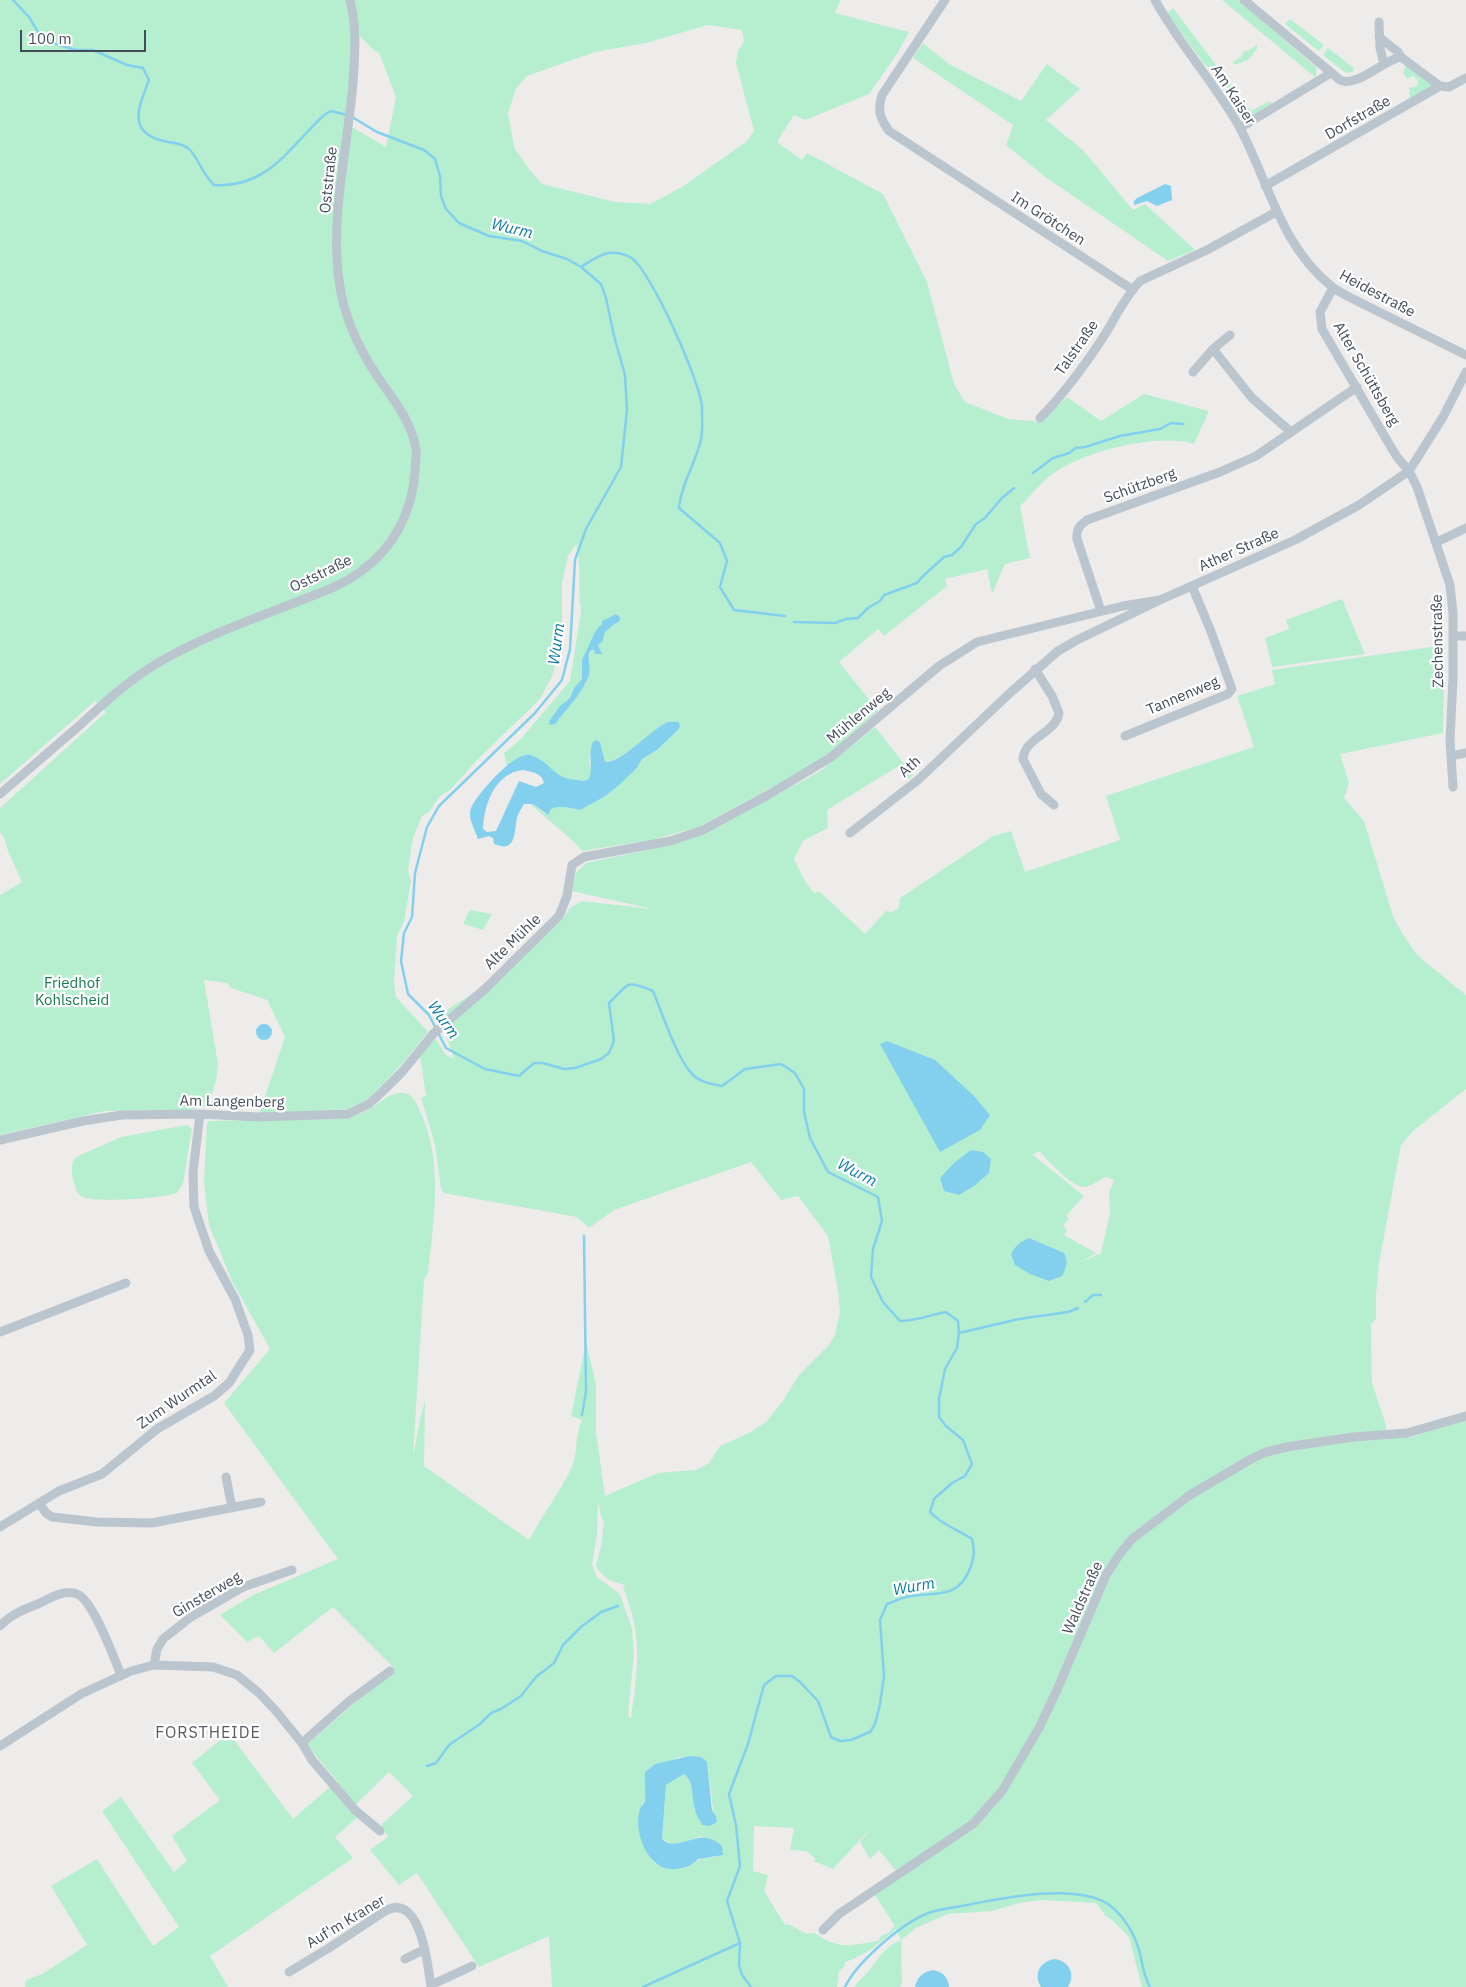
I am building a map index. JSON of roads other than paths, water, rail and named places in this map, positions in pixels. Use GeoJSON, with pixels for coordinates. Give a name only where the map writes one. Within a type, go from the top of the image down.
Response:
{"type":"FeatureCollection","features":[{"type":"Feature","properties":{"kind":"street","name":"Oststraße"},"geometry":{"type":"LineString","coordinates":[[0,794],[106,701],[141,674],[196,644],[321,592],[360,572],[384,550],[401,525],[411,498],[416,450],[410,427],[402,409],[356,342],[341,296],[338,277],[339,215],[351,106],[356,38],[350,0]]}},
{"type":"Feature","properties":{"kind":"street","name":"Im Grötchen"},"geometry":{"type":"LineString","coordinates":[[945,0],[882,95],[878,106],[880,116],[889,131],[1133,290]]}},
{"type":"Feature","properties":{"kind":"street","name":"Am Kaiser"},"geometry":{"type":"LineString","coordinates":[[1155,0],[1240,128],[1276,212]]}},
{"type":"Feature","properties":{"kind":"street"},"geometry":{"type":"LineString","coordinates":[[1244,0],[1345,83],[1353,81],[1394,58],[1401,57]]}},
{"type":"Feature","properties":{"kind":"street"},"geometry":{"type":"LineString","coordinates":[[1379,22],[1379,37],[1384,64]]}},
{"type":"Feature","properties":{"kind":"street"},"geometry":{"type":"LineString","coordinates":[[1379,37],[1398,52],[1401,57],[1440,86]]}},
{"type":"Feature","properties":{"kind":"street"},"geometry":{"type":"LineString","coordinates":[[1240,128],[1332,73]]}},
{"type":"Feature","properties":{"kind":"street","name":"Dorfstraße"},"geometry":{"type":"LineString","coordinates":[[1265,186],[1440,86],[1450,87],[1466,78]]}},
{"type":"Feature","properties":{"kind":"street"},"geometry":{"type":"LineString","coordinates":[[1133,290],[1140,282],[1206,250],[1276,212]]}},
{"type":"Feature","properties":{"kind":"street","name":"Heidestraße"},"geometry":{"type":"LineString","coordinates":[[1276,212],[1290,238],[1311,268],[1332,288],[1466,355]]}},
{"type":"Feature","properties":{"kind":"street","name":"Alter Schüttsberg"},"geometry":{"type":"LineString","coordinates":[[1332,288],[1320,312],[1322,329],[1393,450],[1409,471]]}},
{"type":"Feature","properties":{"kind":"street","name":"Talstraße"},"geometry":{"type":"LineString","coordinates":[[1040,418],[1053,405],[1102,338],[1133,290]]}},
{"type":"Feature","properties":{"kind":"street"},"geometry":{"type":"LineString","coordinates":[[1193,372],[1213,348],[1230,335]]}},
{"type":"Feature","properties":{"kind":"street"},"geometry":{"type":"LineString","coordinates":[[1213,348],[1252,398],[1291,432]]}},
{"type":"Feature","properties":{"kind":"street","name":"Ather Straße"},"geometry":{"type":"LineString","coordinates":[[985,715],[1035,670],[1077,640],[1160,600],[1260,557],[1324,525],[1360,505],[1409,471],[1443,417],[1466,372]]}},
{"type":"Feature","properties":{"kind":"street","name":"Schützberg"},"geometry":{"type":"LineString","coordinates":[[1101,612],[1077,539],[1076,532],[1080,525],[1087,520],[1242,463],[1256,456],[1357,387]]}},
{"type":"Feature","properties":{"kind":"street","name":"Zechenstraße"},"geometry":{"type":"LineString","coordinates":[[1409,471],[1420,493],[1450,585],[1453,613],[1451,756],[1453,787]]}},
{"type":"Feature","properties":{"kind":"street"},"geometry":{"type":"LineString","coordinates":[[1437,542],[1466,528]]}},
{"type":"Feature","properties":{"kind":"street","name":"Tannenweg"},"geometry":{"type":"LineString","coordinates":[[1125,736],[1228,694],[1232,689],[1192,586]]}},
{"type":"Feature","properties":{"kind":"street","name":"Mühlenweg"},"geometry":{"type":"LineString","coordinates":[[575,862],[584,857],[670,841],[703,830],[814,770],[939,666],[968,646],[990,638],[1142,602],[1160,600]]}},
{"type":"Feature","properties":{"kind":"street"},"geometry":{"type":"LineString","coordinates":[[1453,636],[1466,636]]}},
{"type":"Feature","properties":{"kind":"street"},"geometry":{"type":"LineString","coordinates":[[1035,670],[1055,702],[1059,713],[1056,721],[1025,749],[1023,759],[1041,794],[1054,805]]}},
{"type":"Feature","properties":{"kind":"street","name":"Ath"},"geometry":{"type":"LineString","coordinates":[[850,833],[918,780],[985,715]]}},
{"type":"Feature","properties":{"kind":"street"},"geometry":{"type":"LineString","coordinates":[[1451,756],[1466,753]]}},
{"type":"Feature","properties":{"kind":"street","name":"Alte Mühle"},"geometry":{"type":"LineString","coordinates":[[433,1034],[486,988],[559,916],[567,896],[572,865],[575,862]]}},
{"type":"Feature","properties":{"kind":"street","name":"Am Langenberg"},"geometry":{"type":"LineString","coordinates":[[0,1140],[106,1116],[200,1114],[258,1117],[348,1114],[369,1104],[384,1090],[403,1071],[433,1034]]}},
{"type":"Feature","properties":{"kind":"street","name":"Zum Wurmtal"},"geometry":{"type":"LineString","coordinates":[[0,1527],[59,1491],[102,1474],[156,1429],[214,1396],[228,1383],[250,1350],[248,1335],[236,1299],[209,1251],[194,1206],[193,1172],[200,1114]]}},
{"type":"Feature","properties":{"kind":"street"},"geometry":{"type":"LineString","coordinates":[[0,1332],[126,1283]]}},
{"type":"Feature","properties":{"kind":"street","name":"Waldstraße"},"geometry":{"type":"LineString","coordinates":[[823,1930],[839,1914],[972,1824],[1002,1791],[1039,1728],[1106,1575],[1119,1554],[1132,1539],[1190,1495],[1266,1452],[1353,1437],[1407,1433],[1466,1416]]}},
{"type":"Feature","properties":{"kind":"street"},"geometry":{"type":"LineString","coordinates":[[226,1478],[232,1508]]}},
{"type":"Feature","properties":{"kind":"street"},"geometry":{"type":"LineString","coordinates":[[40,1503],[52,1517],[129,1523],[174,1520],[261,1502]]}},
{"type":"Feature","properties":{"kind":"street","name":"Ginsterweg"},"geometry":{"type":"LineString","coordinates":[[154,1664],[156,1649],[164,1639],[191,1617],[243,1588],[292,1570]]}},
{"type":"Feature","properties":{"kind":"street"},"geometry":{"type":"LineString","coordinates":[[0,1626],[8,1617],[45,1600],[60,1594],[78,1594],[100,1626],[121,1675]]}},
{"type":"Feature","properties":{"kind":"street"},"geometry":{"type":"LineString","coordinates":[[0,1746],[68,1701],[121,1675],[154,1664],[213,1667],[237,1675],[259,1693],[302,1743],[312,1760],[355,1810],[380,1831]]}},
{"type":"Feature","properties":{"kind":"street"},"geometry":{"type":"LineString","coordinates":[[302,1743],[342,1707],[390,1671]]}},
{"type":"Feature","properties":{"kind":"street","name":"Auf'm Kraner"},"geometry":{"type":"LineString","coordinates":[[289,1972],[392,1907],[403,1908],[410,1914],[423,1939],[431,1986]]}},
{"type":"Feature","properties":{"kind":"street"},"geometry":{"type":"LineString","coordinates":[[405,1959],[425,1949]]}},
{"type":"Feature","properties":{"kind":"street"},"geometry":{"type":"LineString","coordinates":[[431,1986],[472,1966]]}},
{"type":"Feature","properties":{"kind":"water"},"geometry":{"type":"Polygon","coordinates":[[[1165,184],[1171,186],[1172,200],[1157,206],[1147,201],[1134,205],[1134,201],[1137,198],[1165,184]]]}},
{"type":"Feature","properties":{"kind":"water"},"geometry":{"type":"Polygon","coordinates":[[[616,614],[620,617],[620,621],[608,629],[604,634],[603,641],[598,645],[602,654],[595,654],[594,649],[590,651],[589,675],[584,687],[555,724],[549,725],[550,720],[560,706],[570,698],[574,688],[582,679],[582,660],[596,630],[602,624],[602,621],[616,614]]]}},
{"type":"Feature","properties":{"kind":"water"},"geometry":{"type":"Polygon","coordinates":[[[679,722],[680,727],[676,732],[657,750],[642,759],[637,768],[604,797],[580,810],[558,807],[551,809],[548,815],[533,804],[524,804],[518,816],[511,844],[501,846],[494,844],[493,838],[489,836],[478,839],[470,818],[470,810],[481,792],[497,774],[515,760],[530,755],[543,761],[563,777],[585,781],[589,778],[590,774],[591,746],[596,740],[600,742],[605,762],[612,761],[627,753],[666,723],[679,722]],[[523,770],[513,772],[505,777],[493,791],[484,819],[483,829],[487,832],[496,831],[519,781],[536,787],[544,783],[539,775],[523,770]]]}},
{"type":"Feature","properties":{"kind":"water"},"geometry":{"type":"Polygon","coordinates":[[[264,1024],[270,1026],[272,1032],[270,1038],[264,1040],[258,1038],[256,1032],[258,1026],[264,1024]]]}},
{"type":"Feature","properties":{"kind":"water"},"geometry":{"type":"Polygon","coordinates":[[[887,1041],[935,1060],[973,1095],[990,1115],[980,1130],[940,1152],[880,1044],[887,1041]]]}},
{"type":"Feature","properties":{"kind":"water"},"geometry":{"type":"Polygon","coordinates":[[[971,1150],[983,1152],[991,1159],[989,1173],[974,1186],[959,1195],[944,1191],[940,1178],[954,1163],[971,1150]]]}},
{"type":"Feature","properties":{"kind":"water"},"geometry":{"type":"Polygon","coordinates":[[[1029,1238],[1064,1253],[1066,1264],[1062,1276],[1049,1281],[1030,1274],[1015,1265],[1011,1254],[1018,1244],[1029,1238]]]}},
{"type":"Feature","properties":{"kind":"water"},"geometry":{"type":"Polygon","coordinates":[[[690,1756],[701,1757],[707,1762],[712,1811],[716,1816],[717,1822],[710,1826],[702,1825],[694,1804],[690,1782],[684,1774],[666,1785],[662,1839],[675,1844],[697,1838],[713,1840],[722,1846],[723,1855],[698,1859],[685,1867],[670,1869],[654,1862],[643,1846],[640,1836],[638,1817],[645,1801],[645,1772],[655,1764],[690,1756]]]}},
{"type":"Feature","properties":{"kind":"water"},"geometry":{"type":"Polygon","coordinates":[[[1055,1959],[1064,1962],[1070,1969],[1071,1977],[1068,1987],[1041,1987],[1038,1977],[1039,1969],[1045,1962],[1055,1959]]]}},
{"type":"Feature","properties":{"kind":"water"},"geometry":{"type":"Polygon","coordinates":[[[933,1970],[944,1975],[949,1987],[915,1987],[921,1975],[933,1970]]]}},
{"type":"Feature","properties":{"kind":"waterway","name":"Wurm"},"geometry":{"type":"LineString","coordinates":[[13,0],[29,17],[38,32],[53,43],[75,50],[93,50],[127,65],[143,68],[149,80],[139,110],[141,127],[146,133],[155,138],[180,144],[188,148],[214,185],[233,184],[249,180],[263,173],[276,164],[324,115],[331,111],[347,115]]}},
{"type":"Feature","properties":{"kind":"waterway","name":"Wurm"},"geometry":{"type":"LineString","coordinates":[[352,117],[377,132],[424,150],[435,159],[440,176],[441,196],[446,209],[459,223],[489,236],[522,241],[542,251],[567,259],[581,267],[601,284],[625,375],[627,410],[621,467],[586,529],[575,560],[570,649],[562,680],[535,713],[439,806],[427,827],[415,873],[412,917],[404,933],[401,961],[408,994],[429,1015],[446,1048],[485,1069],[519,1076],[534,1063],[543,1063],[564,1069],[575,1068],[601,1059],[609,1053],[614,1041],[609,1003],[628,985],[637,985],[653,991],[681,1058],[687,1068],[699,1079],[722,1086],[745,1069],[781,1064],[795,1073],[804,1089],[804,1112],[810,1138],[828,1172],[878,1197],[882,1221],[873,1249],[871,1277],[883,1302],[900,1321],[946,1312],[958,1321],[957,1348],[945,1369],[939,1399],[939,1417],[946,1426],[963,1440],[972,1464],[965,1476],[952,1483],[934,1499],[930,1512],[944,1523],[972,1539],[974,1553],[971,1566],[966,1577],[953,1590],[906,1597],[887,1604],[880,1620],[884,1676],[880,1704],[875,1724],[870,1732],[851,1740],[840,1741],[831,1737],[818,1701],[792,1676],[776,1676],[764,1685],[748,1744],[729,1794],[736,1825],[740,1866],[727,1901],[740,1943],[739,1965],[742,1975],[751,1987]]}},
{"type":"Feature","properties":{"kind":"waterway"},"geometry":{"type":"LineString","coordinates":[[581,267],[604,254],[623,254],[639,265],[649,281],[674,328],[685,354],[694,377],[702,409],[701,439],[680,499],[679,508],[720,543],[727,561],[720,587],[734,610],[785,616]]}},
{"type":"Feature","properties":{"kind":"waterway"},"geometry":{"type":"LineString","coordinates":[[1033,473],[1053,458],[1069,453],[1076,448],[1120,436],[1160,429],[1171,423],[1183,424]]}},
{"type":"Feature","properties":{"kind":"waterway"},"geometry":{"type":"LineString","coordinates":[[794,622],[835,623],[846,619],[858,618],[868,608],[880,601],[884,595],[917,583],[944,557],[952,555],[961,547],[976,524],[985,518],[1001,499],[1014,488]]}},
{"type":"Feature","properties":{"kind":"waterway"},"geometry":{"type":"LineString","coordinates":[[582,1415],[586,1392],[584,1236]]}},
{"type":"Feature","properties":{"kind":"waterway"},"geometry":{"type":"LineString","coordinates":[[1085,1302],[1093,1295],[1101,1295]]}},
{"type":"Feature","properties":{"kind":"waterway"},"geometry":{"type":"LineString","coordinates":[[959,1333],[1019,1319],[1068,1312],[1078,1308]]}},
{"type":"Feature","properties":{"kind":"waterway"},"geometry":{"type":"LineString","coordinates":[[427,1766],[436,1763],[449,1745],[480,1724],[491,1713],[521,1696],[536,1677],[554,1663],[563,1645],[581,1627],[601,1612],[618,1606]]}},
{"type":"Feature","properties":{"kind":"waterway","name":"Wurm"},"geometry":{"type":"LineString","coordinates":[[845,1987],[859,1967],[880,1945],[892,1935],[926,1914],[941,1909],[1000,1899],[1058,1893],[1077,1894],[1094,1898],[1108,1904],[1118,1913],[1136,1941],[1145,1977],[1150,1987]]}},
{"type":"Feature","properties":{"kind":"waterway"},"geometry":{"type":"LineString","coordinates":[[643,1987],[740,1943]]}},
{"type":"Feature","properties":{"kind":"district","name":"FORSTHEIDE"},"geometry":{"type":"Point","coordinates":[208,1733]}},
{"type":"Feature","properties":{"kind":"park label","name":"Friedhof Kohlscheid"},"geometry":{"type":"Point","coordinates":[72,992]}}]}
